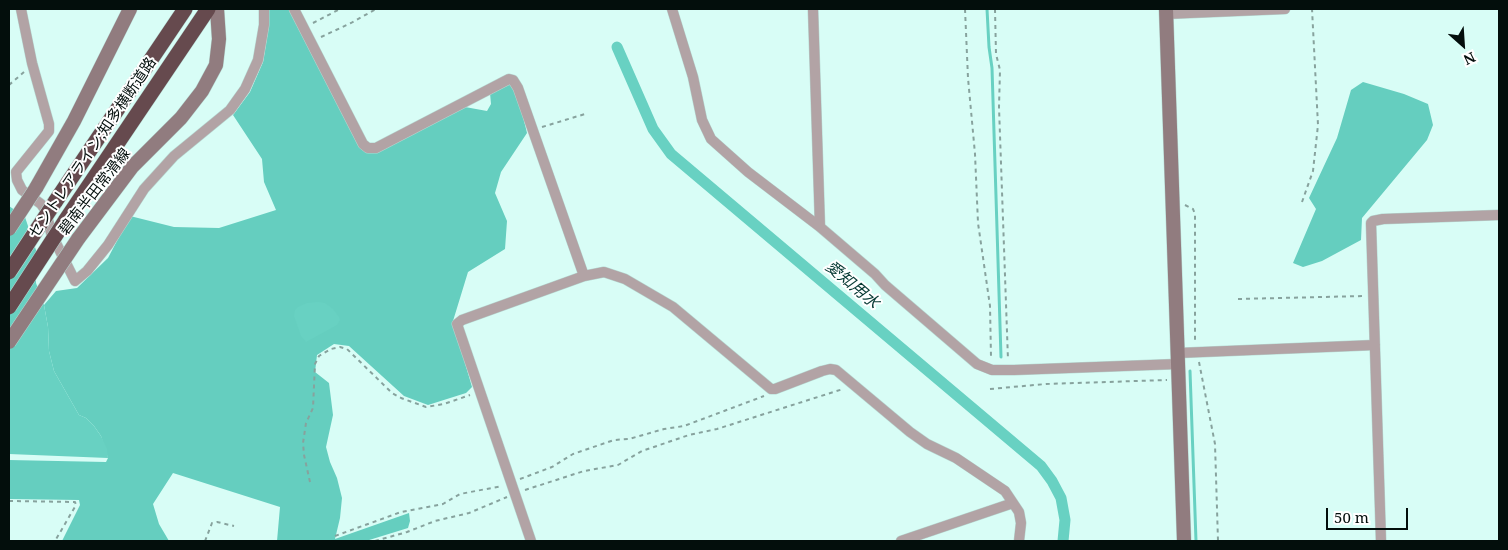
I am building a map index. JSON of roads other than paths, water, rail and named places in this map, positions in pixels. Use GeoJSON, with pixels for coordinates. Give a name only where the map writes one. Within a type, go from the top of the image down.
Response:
{"type":"FeatureCollection","features":[{"type":"Feature","properties":{"kind":"highway","name":"セントレアライン;知多横断道路"},"geometry":{"type":"LineString","coordinates":[[9,272],[185,9]]}},
{"type":"Feature","properties":{"kind":"highway","name":"セントレアライン;知多横断道路"},"geometry":{"type":"LineString","coordinates":[[9,307],[208,9]]}},
{"type":"Feature","properties":{"kind":"main road"},"geometry":{"type":"LineString","coordinates":[[9,230],[74,122],[130,9]]}},
{"type":"Feature","properties":{"kind":"main road","name":"碧南半田常滑線"},"geometry":{"type":"LineString","coordinates":[[9,342],[78,239],[132,167],[181,118],[202,92],[216,65],[219,29],[217,9]]}},
{"type":"Feature","properties":{"kind":"main road"},"geometry":{"type":"LineString","coordinates":[[1166,11],[1184,541]]}},
{"type":"Feature","properties":{"kind":"street"},"geometry":{"type":"LineString","coordinates":[[20,9],[49,124],[49,131],[16,172],[17,180],[22,190],[41,204],[46,211],[51,232],[75,281],[87,271],[108,245],[144,189],[174,156],[230,110],[245,89],[258,60],[264,25],[264,9]]}},
{"type":"Feature","properties":{"kind":"street"},"geometry":{"type":"LineString","coordinates":[[294,9],[363,144],[368,148],[376,148],[511,79],[516,82],[584,276]]}},
{"type":"Feature","properties":{"kind":"street"},"geometry":{"type":"LineString","coordinates":[[672,9],[693,77],[702,120],[711,139],[748,172],[820,227],[876,274],[884,285],[976,364],[992,370],[1008,370],[1178,359],[1197,352],[1375,345]]}},
{"type":"Feature","properties":{"kind":"street"},"geometry":{"type":"LineString","coordinates":[[813,9],[820,227]]}},
{"type":"Feature","properties":{"kind":"street"},"geometry":{"type":"LineString","coordinates":[[1166,11],[1285,9]]}},
{"type":"Feature","properties":{"kind":"street"},"geometry":{"type":"LineString","coordinates":[[1382,541],[1371,223],[1373,220],[1499,214]]}},
{"type":"Feature","properties":{"kind":"street"},"geometry":{"type":"LineString","coordinates":[[531,541],[457,324],[471,317],[584,276],[604,272],[625,279],[673,307],[771,390],[830,370],[836,370],[910,432],[927,444],[956,458],[1005,491],[1020,512],[1019,541]]}},
{"type":"Feature","properties":{"kind":"street"},"geometry":{"type":"LineString","coordinates":[[901,541],[1013,503]]}},
{"type":"Feature","properties":{"kind":"waterway"},"geometry":{"type":"LineString","coordinates":[[987,9],[992,68],[1001,357]]}},
{"type":"Feature","properties":{"kind":"waterway","name":"愛知用水"},"geometry":{"type":"LineString","coordinates":[[617,47],[653,129],[671,154],[1041,466],[1061,498],[1065,520],[1063,541]]}},
{"type":"Feature","properties":{"kind":"waterway"},"geometry":{"type":"LineString","coordinates":[[1190,371],[1196,541]]}}]}
